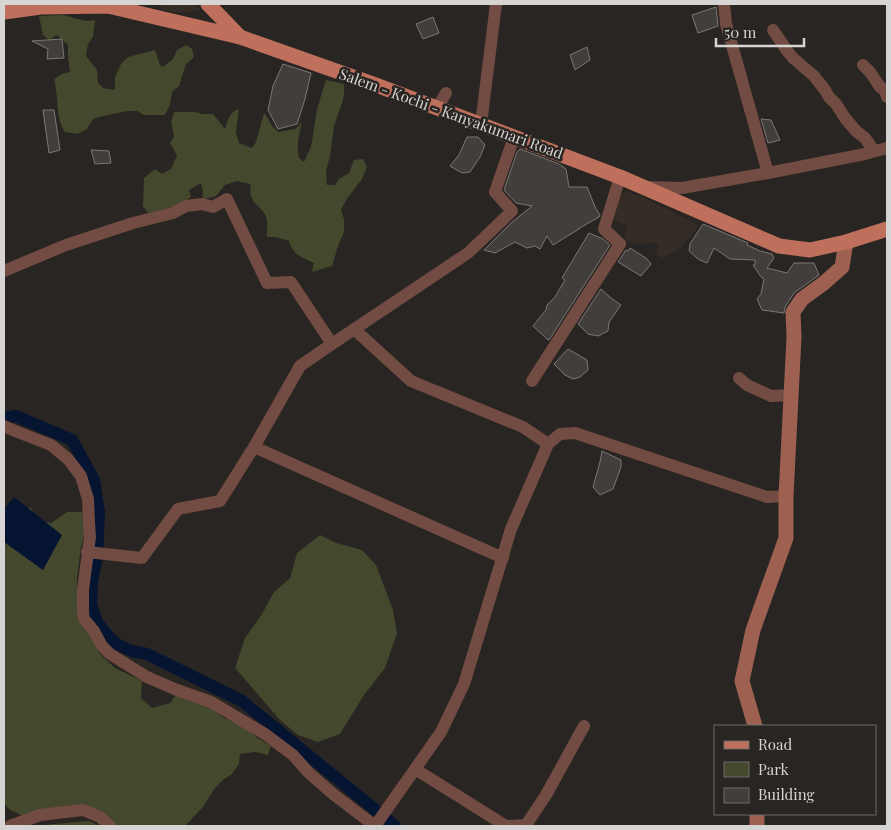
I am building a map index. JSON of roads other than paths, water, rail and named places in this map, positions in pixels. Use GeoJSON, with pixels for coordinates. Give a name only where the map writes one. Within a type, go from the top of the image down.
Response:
{"type":"FeatureCollection","features":[{"type":"Feature","properties":{"kind":"main road"},"geometry":{"type":"LineString","coordinates":[[208,4],[240,37]]}},
{"type":"Feature","properties":{"kind":"main road","name":"Salem - Kochi - Kanyakumari Road"},"geometry":{"type":"LineString","coordinates":[[4,12],[41,7],[108,6],[240,37],[481,124],[620,177],[779,246],[810,250],[846,242],[887,229]]}},
{"type":"Feature","properties":{"kind":"street"},"geometry":{"type":"LineString","coordinates":[[481,124],[496,4]]}},
{"type":"Feature","properties":{"kind":"street"},"geometry":{"type":"LineString","coordinates":[[724,4],[726,24],[768,173]]}},
{"type":"Feature","properties":{"kind":"street"},"geometry":{"type":"LineString","coordinates":[[773,30],[793,58],[814,76],[845,118],[865,138],[874,151]]}},
{"type":"Feature","properties":{"kind":"street"},"geometry":{"type":"LineString","coordinates":[[863,65],[880,87],[885,90],[887,97]]}},
{"type":"Feature","properties":{"kind":"street"},"geometry":{"type":"LineString","coordinates":[[437,108],[446,93]]}},
{"type":"Feature","properties":{"kind":"street"},"geometry":{"type":"LineString","coordinates":[[88,552],[142,558],[178,509],[220,501],[254,447],[300,366],[468,253],[512,211],[495,192],[514,137]]}},
{"type":"Feature","properties":{"kind":"street"},"geometry":{"type":"LineString","coordinates":[[645,187],[682,188],[768,173],[887,148]]}},
{"type":"Feature","properties":{"kind":"street"},"geometry":{"type":"LineString","coordinates":[[532,382],[620,244],[604,229],[620,177]]}},
{"type":"Feature","properties":{"kind":"street"},"geometry":{"type":"LineString","coordinates":[[4,271],[66,245],[133,223],[173,213],[186,206],[202,204],[212,206],[227,199],[267,283],[291,282],[332,344]]}},
{"type":"Feature","properties":{"kind":"street"},"geometry":{"type":"LineString","coordinates":[[755,725],[742,681],[754,630],[786,538],[786,496],[794,337],[793,312],[802,299],[842,267],[846,242]]}},
{"type":"Feature","properties":{"kind":"street"},"geometry":{"type":"LineString","coordinates":[[354,329],[411,381],[523,427],[548,444]]}},
{"type":"Feature","properties":{"kind":"street"},"geometry":{"type":"LineString","coordinates":[[739,378],[747,386],[771,396],[792,396]]}},
{"type":"Feature","properties":{"kind":"street"},"geometry":{"type":"LineString","coordinates":[[4,426],[51,445],[68,459],[81,476],[88,498],[90,537],[83,590],[84,619],[94,631],[102,646],[123,663],[147,677],[211,702],[265,734],[293,755],[315,778],[375,826],[440,732],[464,684],[511,529],[548,444],[560,434],[575,433],[767,497],[786,496]]}},
{"type":"Feature","properties":{"kind":"street"},"geometry":{"type":"LineString","coordinates":[[254,447],[502,558]]}},
{"type":"Feature","properties":{"kind":"street"},"geometry":{"type":"LineString","coordinates":[[415,769],[506,826],[526,825],[546,795],[584,726]]}},
{"type":"Feature","properties":{"kind":"street"},"geometry":{"type":"LineString","coordinates":[[10,826],[40,815],[83,810],[100,817],[110,826]]}},
{"type":"Feature","properties":{"kind":"water"},"geometry":{"type":"Polygon","coordinates":[[[14,497],[62,535],[43,570],[4,542],[4,509],[14,497]]]}},
{"type":"Feature","properties":{"kind":"waterway"},"geometry":{"type":"LineString","coordinates":[[4,418],[16,416],[72,440],[94,480],[99,512],[97,556],[92,582],[91,604],[97,622],[108,636],[117,644],[131,651],[147,654],[242,701],[395,826]]}}]}
